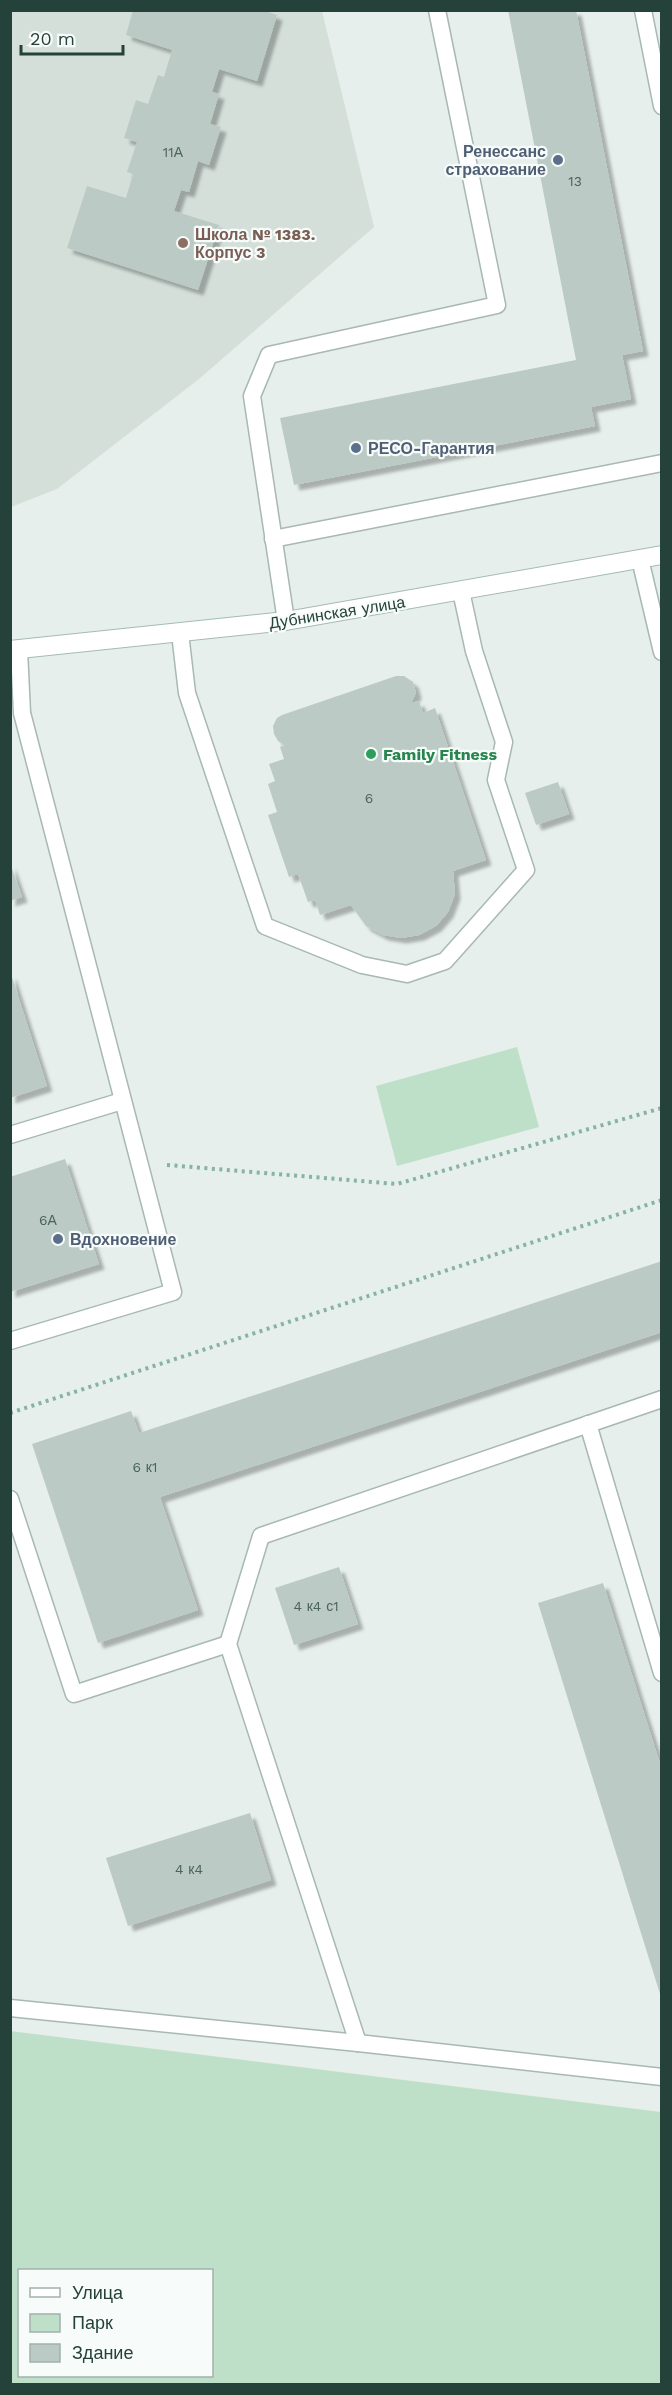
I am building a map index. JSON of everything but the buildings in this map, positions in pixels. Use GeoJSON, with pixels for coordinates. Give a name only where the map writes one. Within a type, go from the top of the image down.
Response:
{"type":"FeatureCollection","features":[{"type":"Feature","properties":{"kind":"main road","name":"Дубнинская улица"},"geometry":{"type":"LineString","coordinates":[[15,650],[286,621],[662,555]]}},
{"type":"Feature","properties":{"kind":"lane"},"geometry":{"type":"LineString","coordinates":[[286,621],[252,396],[269,355],[497,305],[437,10]]}},
{"type":"Feature","properties":{"kind":"lane"},"geometry":{"type":"LineString","coordinates":[[643,10],[656,55],[662,106]]}},
{"type":"Feature","properties":{"kind":"lane"},"geometry":{"type":"LineString","coordinates":[[273,539],[662,463]]}},
{"type":"Feature","properties":{"kind":"lane"},"geometry":{"type":"LineString","coordinates":[[640,559],[662,652]]}},
{"type":"Feature","properties":{"kind":"lane"},"geometry":{"type":"LineString","coordinates":[[180,633],[187,693],[265,926],[362,964],[407,974],[445,961],[526,870],[496,780],[504,742],[474,651],[461,591]]}},
{"type":"Feature","properties":{"kind":"lane"},"geometry":{"type":"LineString","coordinates":[[10,1341],[173,1292],[22,712],[15,650]]}},
{"type":"Feature","properties":{"kind":"lane"},"geometry":{"type":"LineString","coordinates":[[10,1135],[122,1101]]}},
{"type":"Feature","properties":{"kind":"lane"},"geometry":{"type":"LineString","coordinates":[[358,2043],[228,1644],[261,1536],[662,1399]]}},
{"type":"Feature","properties":{"kind":"lane"},"geometry":{"type":"LineString","coordinates":[[588,1424],[662,1673]]}},
{"type":"Feature","properties":{"kind":"lane"},"geometry":{"type":"LineString","coordinates":[[10,1499],[74,1694],[228,1644]]}},
{"type":"Feature","properties":{"kind":"lane"},"geometry":{"type":"LineString","coordinates":[[10,2008],[358,2043],[662,2078]]}},
{"type":"Feature","properties":{"kind":"path"},"geometry":{"type":"LineString","coordinates":[[138,1162],[398,1184],[662,1108]]}},
{"type":"Feature","properties":{"kind":"path"},"geometry":{"type":"LineString","coordinates":[[10,1413],[662,1200]]}},
{"type":"Feature","properties":{"kind":"shaded area","name":"Школа № 1383. Корпус 3"},"geometry":{"type":"Polygon","coordinates":[[[11,11],[322,11],[374,227],[199,379],[57,489],[11,507],[11,11]]]}},
{"type":"Feature","properties":{"kind":"green space"},"geometry":{"type":"Polygon","coordinates":[[[517,1047],[539,1127],[397,1166],[376,1086],[517,1047]]]}},
{"type":"Feature","properties":{"kind":"green space"},"geometry":{"type":"Polygon","coordinates":[[[10,2031],[661,2112],[661,2384],[11,2384],[10,2031]]]}},
{"type":"Feature","properties":{"kind":"place","name":"Ренессанс страхование"},"geometry":{"type":"Point","coordinates":[558,160]}},
{"type":"Feature","properties":{"kind":"place","name":"Школа № 1383. Корпус 3"},"geometry":{"type":"Point","coordinates":[183,243]}},
{"type":"Feature","properties":{"kind":"place","name":"РЕСО-Гарантия"},"geometry":{"type":"Point","coordinates":[356,448]}},
{"type":"Feature","properties":{"kind":"place","name":"Family Fitness"},"geometry":{"type":"Point","coordinates":[371,754]}},
{"type":"Feature","properties":{"kind":"place","name":"Вдохновение"},"geometry":{"type":"Point","coordinates":[58,1239]}}]}
